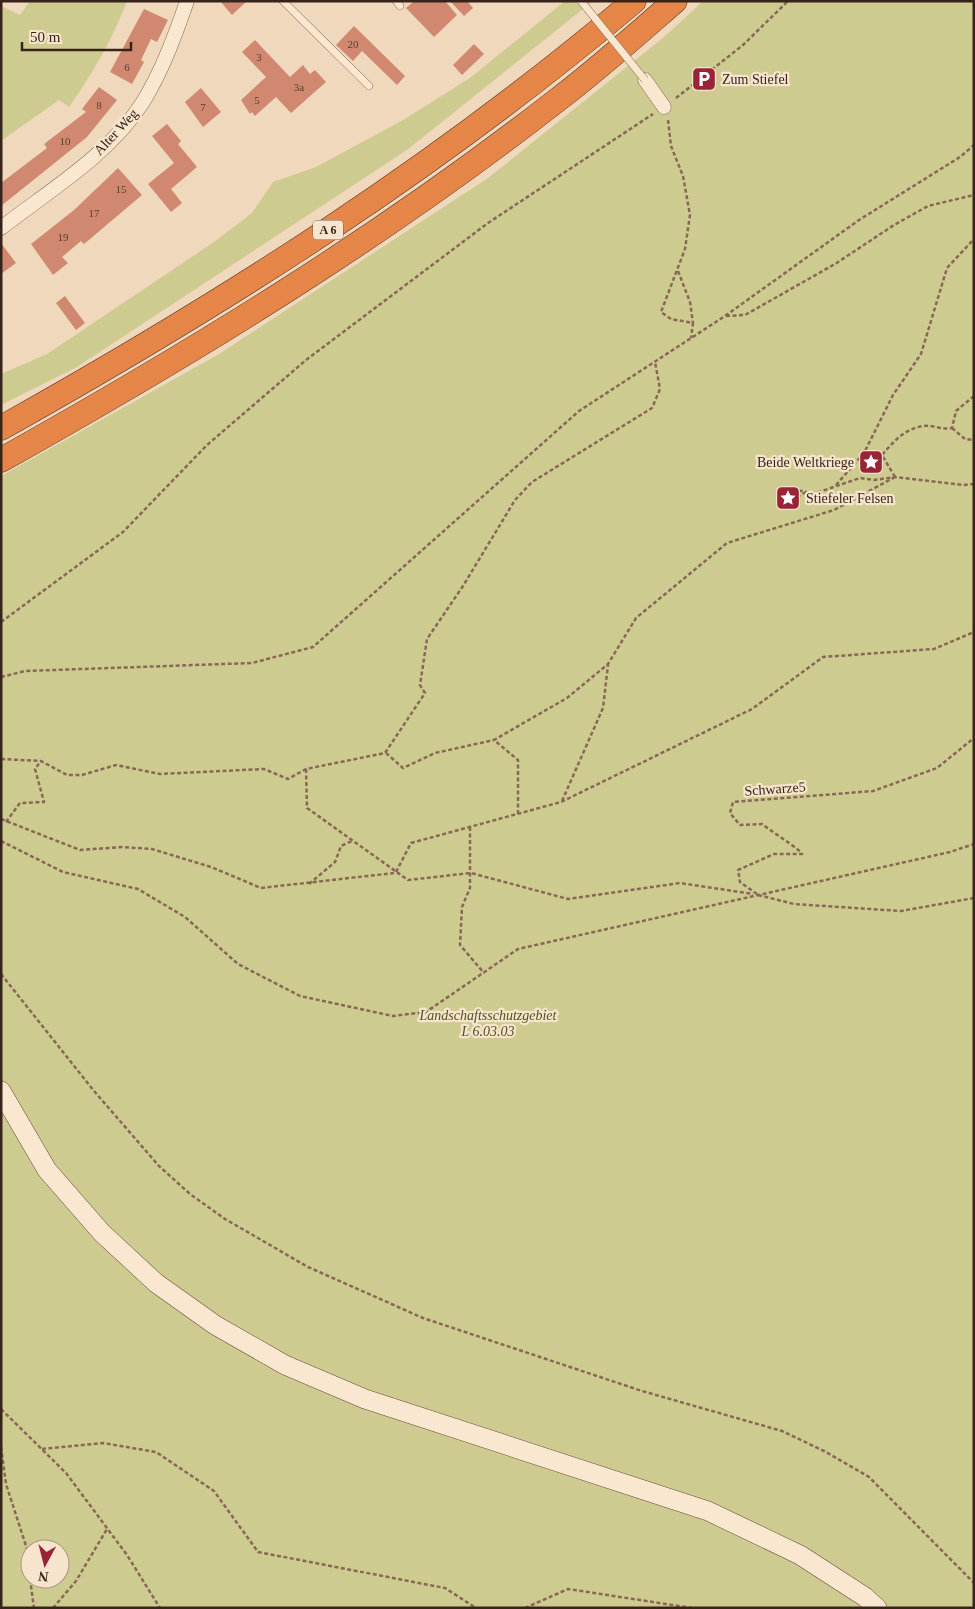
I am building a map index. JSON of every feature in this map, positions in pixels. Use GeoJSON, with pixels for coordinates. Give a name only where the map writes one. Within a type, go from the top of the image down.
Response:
{"type":"FeatureCollection","features":[{"type":"Feature","properties":{"kind":"highway","name":"A 6"},"geometry":{"type":"LineString","coordinates":[[1,428],[136,351],[245,285],[350,217],[498,112],[634,1]]}},
{"type":"Feature","properties":{"kind":"highway","name":"A 6"},"geometry":{"type":"LineString","coordinates":[[1,460],[131,386],[255,311],[363,240],[472,164],[550,106],[675,1]]}},
{"type":"Feature","properties":{"kind":"main road"},"geometry":{"type":"LineString","coordinates":[[1,1091],[47,1170],[102,1233],[156,1283],[215,1326],[285,1365],[365,1399],[708,1511],[800,1555],[865,1597],[877,1608]]}},
{"type":"Feature","properties":{"kind":"street","name":"Alter Weg"},"geometry":{"type":"LineString","coordinates":[[1,228],[103,148],[129,120],[157,78],[187,1]]}},
{"type":"Feature","properties":{"kind":"street"},"geometry":{"type":"LineString","coordinates":[[645,80],[664,107]]}},
{"type":"Feature","properties":{"kind":"lane"},"geometry":{"type":"LineString","coordinates":[[283,1],[369,86]]}},
{"type":"Feature","properties":{"kind":"lane"},"geometry":{"type":"LineString","coordinates":[[581,1],[645,80]]}},
{"type":"Feature","properties":{"kind":"path"},"geometry":{"type":"LineString","coordinates":[[1,622],[123,532],[207,445],[306,360],[488,223],[664,107],[743,45],[788,1]]}},
{"type":"Feature","properties":{"kind":"path"},"geometry":{"type":"LineString","coordinates":[[664,107],[670,124],[671,146],[683,176],[690,215],[685,249],[661,312],[671,319],[693,323]]}},
{"type":"Feature","properties":{"kind":"path"},"geometry":{"type":"LineString","coordinates":[[1,677],[25,671],[252,663],[313,647],[580,411],[725,316],[859,220],[960,157],[974,145]]}},
{"type":"Feature","properties":{"kind":"path"},"geometry":{"type":"LineString","coordinates":[[725,316],[745,315],[835,264],[894,225],[928,206],[974,196]]}},
{"type":"Feature","properties":{"kind":"path"},"geometry":{"type":"LineString","coordinates":[[836,485],[864,453],[893,395],[921,354],[947,268],[974,240]]}},
{"type":"Feature","properties":{"kind":"path"},"geometry":{"type":"LineString","coordinates":[[678,271],[690,302],[693,323],[691,338]]}},
{"type":"Feature","properties":{"kind":"path"},"geometry":{"type":"LineString","coordinates":[[1,759],[40,761],[67,775],[82,775],[116,765],[160,774],[264,769],[288,779],[306,769],[385,753],[425,693],[420,685],[427,639],[463,586],[515,500],[532,482],[652,408],[660,389],[655,362]]}},
{"type":"Feature","properties":{"kind":"path"},"geometry":{"type":"LineString","coordinates":[[952,428],[956,411],[974,396]]}},
{"type":"Feature","properties":{"kind":"path"},"geometry":{"type":"LineString","coordinates":[[864,453],[872,456],[882,455],[895,440],[916,428],[926,426],[942,430],[952,428]]}},
{"type":"Feature","properties":{"kind":"path"},"geometry":{"type":"LineString","coordinates":[[952,428],[965,439],[974,440]]}},
{"type":"Feature","properties":{"kind":"path"},"geometry":{"type":"LineString","coordinates":[[882,455],[895,477]]}},
{"type":"Feature","properties":{"kind":"path"},"geometry":{"type":"LineString","coordinates":[[385,753],[403,768],[435,753],[494,740],[567,698],[608,664],[636,618],[727,544],[834,510],[895,477]]}},
{"type":"Feature","properties":{"kind":"path"},"geometry":{"type":"LineString","coordinates":[[806,492],[788,504],[783,505],[779,503],[782,493],[801,489],[813,494],[860,478],[874,480],[895,477],[963,485],[974,484]]}},
{"type":"Feature","properties":{"kind":"path"},"geometry":{"type":"LineString","coordinates":[[396,872],[411,843],[561,802],[752,709],[823,657],[934,649],[974,632]]}},
{"type":"Feature","properties":{"kind":"path"},"geometry":{"type":"LineString","coordinates":[[561,802],[603,708],[608,664]]}},
{"type":"Feature","properties":{"kind":"path","name":"Schwarze5"},"geometry":{"type":"LineString","coordinates":[[756,894],[740,882],[738,870],[774,854],[802,854],[800,850],[781,839],[762,824],[740,825],[730,813],[733,802],[873,791],[937,768],[974,738]]}},
{"type":"Feature","properties":{"kind":"path"},"geometry":{"type":"LineString","coordinates":[[494,740],[518,760],[518,814]]}},
{"type":"Feature","properties":{"kind":"path"},"geometry":{"type":"LineString","coordinates":[[6,822],[20,803],[44,802],[35,769],[40,761]]}},
{"type":"Feature","properties":{"kind":"path"},"geometry":{"type":"LineString","coordinates":[[306,769],[307,808],[408,880],[471,873],[568,899],[680,883],[756,894],[794,904],[901,911],[974,898]]}},
{"type":"Feature","properties":{"kind":"path"},"geometry":{"type":"LineString","coordinates":[[1,819],[80,850],[122,847],[152,849],[211,867],[261,888],[309,884],[396,872]]}},
{"type":"Feature","properties":{"kind":"path"},"geometry":{"type":"LineString","coordinates":[[470,827],[470,888],[462,907],[460,945],[484,973]]}},
{"type":"Feature","properties":{"kind":"path"},"geometry":{"type":"LineString","coordinates":[[1,841],[63,872],[138,889],[185,917],[238,964],[300,996],[393,1016],[426,1012],[518,950],[756,894],[950,852],[974,844]]}},
{"type":"Feature","properties":{"kind":"path"},"geometry":{"type":"LineString","coordinates":[[309,884],[335,862],[341,846],[352,841]]}},
{"type":"Feature","properties":{"kind":"path"},"geometry":{"type":"LineString","coordinates":[[1,974],[94,1091],[159,1166],[190,1194],[225,1219],[308,1267],[423,1318],[642,1391],[782,1431],[824,1451],[869,1477],[974,1583]]}},
{"type":"Feature","properties":{"kind":"path"},"geometry":{"type":"LineString","coordinates":[[1,1409],[66,1473],[127,1555],[160,1608]]}},
{"type":"Feature","properties":{"kind":"path"},"geometry":{"type":"LineString","coordinates":[[42,1449],[103,1443],[156,1452],[214,1491],[258,1552],[445,1588],[476,1608]]}},
{"type":"Feature","properties":{"kind":"path"},"geometry":{"type":"LineString","coordinates":[[1,1448],[6,1484],[24,1539]]}},
{"type":"Feature","properties":{"kind":"path"},"geometry":{"type":"LineString","coordinates":[[53,1608],[76,1581],[107,1528]]}},
{"type":"Feature","properties":{"kind":"path"},"geometry":{"type":"LineString","coordinates":[[31,1589],[34,1608]]}},
{"type":"Feature","properties":{"kind":"path"},"geometry":{"type":"LineString","coordinates":[[525,1608],[568,1589],[692,1608]]}},
{"type":"Feature","properties":{"kind":"green space"},"geometry":{"type":"Polygon","coordinates":[[[30,1],[127,1],[101,56],[69,107],[59,100],[1,141],[1,6],[20,15],[30,1]]]}},
{"type":"Feature","properties":{"kind":"green space"},"geometry":{"type":"Polygon","coordinates":[[[565,1],[593,1],[407,150],[77,367],[1,405],[1,374],[47,354],[214,242],[252,213],[273,182],[316,167],[403,120],[470,78],[565,1]]]}},
{"type":"Feature","properties":{"kind":"green space","name":"Landschaftsschutzgebiet L 6.03.03"},"geometry":{"type":"Polygon","coordinates":[[[703,1],[974,1],[974,1608],[1,1608],[1,476],[219,354],[488,178],[664,37],[703,1]]]}},
{"type":"Feature","properties":{"kind":"building"},"geometry":{"type":"Polygon","coordinates":[[[220,1],[247,1],[232,15],[220,1]]]}},
{"type":"Feature","properties":{"kind":"building"},"geometry":{"type":"Polygon","coordinates":[[[414,1],[445,1],[457,15],[434,37],[406,8],[414,1]]]}},
{"type":"Feature","properties":{"kind":"building"},"geometry":{"type":"Polygon","coordinates":[[[450,1],[467,1],[473,8],[464,16],[450,1]]]}},
{"type":"Feature","properties":{"kind":"building"},"geometry":{"type":"Polygon","coordinates":[[[144,9],[168,20],[157,42],[151,39],[141,60],[144,62],[132,84],[110,72],[144,9]]]}},
{"type":"Feature","properties":{"kind":"building"},"geometry":{"type":"Polygon","coordinates":[[[354,26],[405,76],[397,85],[362,51],[353,61],[336,45],[354,26]]]}},
{"type":"Feature","properties":{"kind":"building"},"geometry":{"type":"Polygon","coordinates":[[[255,40],[290,77],[303,65],[310,74],[315,70],[326,82],[291,113],[276,97],[255,116],[252,112],[250,114],[241,100],[266,77],[242,52],[255,40]]]}},
{"type":"Feature","properties":{"kind":"building"},"geometry":{"type":"Polygon","coordinates":[[[474,44],[484,54],[462,75],[453,65],[474,44]]]}},
{"type":"Feature","properties":{"kind":"building"},"geometry":{"type":"Polygon","coordinates":[[[99,87],[117,100],[87,137],[1,206],[1,183],[47,148],[44,144],[86,112],[82,109],[99,87]]]}},
{"type":"Feature","properties":{"kind":"building"},"geometry":{"type":"Polygon","coordinates":[[[201,88],[221,112],[203,127],[185,102],[201,88]]]}},
{"type":"Feature","properties":{"kind":"building"},"geometry":{"type":"Polygon","coordinates":[[[167,124],[181,141],[178,144],[197,167],[171,189],[182,203],[171,212],[148,184],[174,163],[152,136],[167,124]]]}},
{"type":"Feature","properties":{"kind":"building"},"geometry":{"type":"Polygon","coordinates":[[[118,168],[142,195],[84,244],[81,241],[62,257],[68,263],[53,275],[31,244],[74,210],[118,168]]]}},
{"type":"Feature","properties":{"kind":"building"},"geometry":{"type":"Polygon","coordinates":[[[1,243],[16,263],[1,274],[1,243]]]}},
{"type":"Feature","properties":{"kind":"building"},"geometry":{"type":"Polygon","coordinates":[[[65,296],[85,323],[76,330],[56,303],[65,296]]]}},
{"type":"Feature","properties":{"kind":"place","name":"Zum Stiefel"},"geometry":{"type":"Point","coordinates":[704,79]}},
{"type":"Feature","properties":{"kind":"place","name":"Beide Weltkriege"},"geometry":{"type":"Point","coordinates":[871,462]}},
{"type":"Feature","properties":{"kind":"place","name":"Stiefeler Felsen"},"geometry":{"type":"Point","coordinates":[788,498]}}]}
